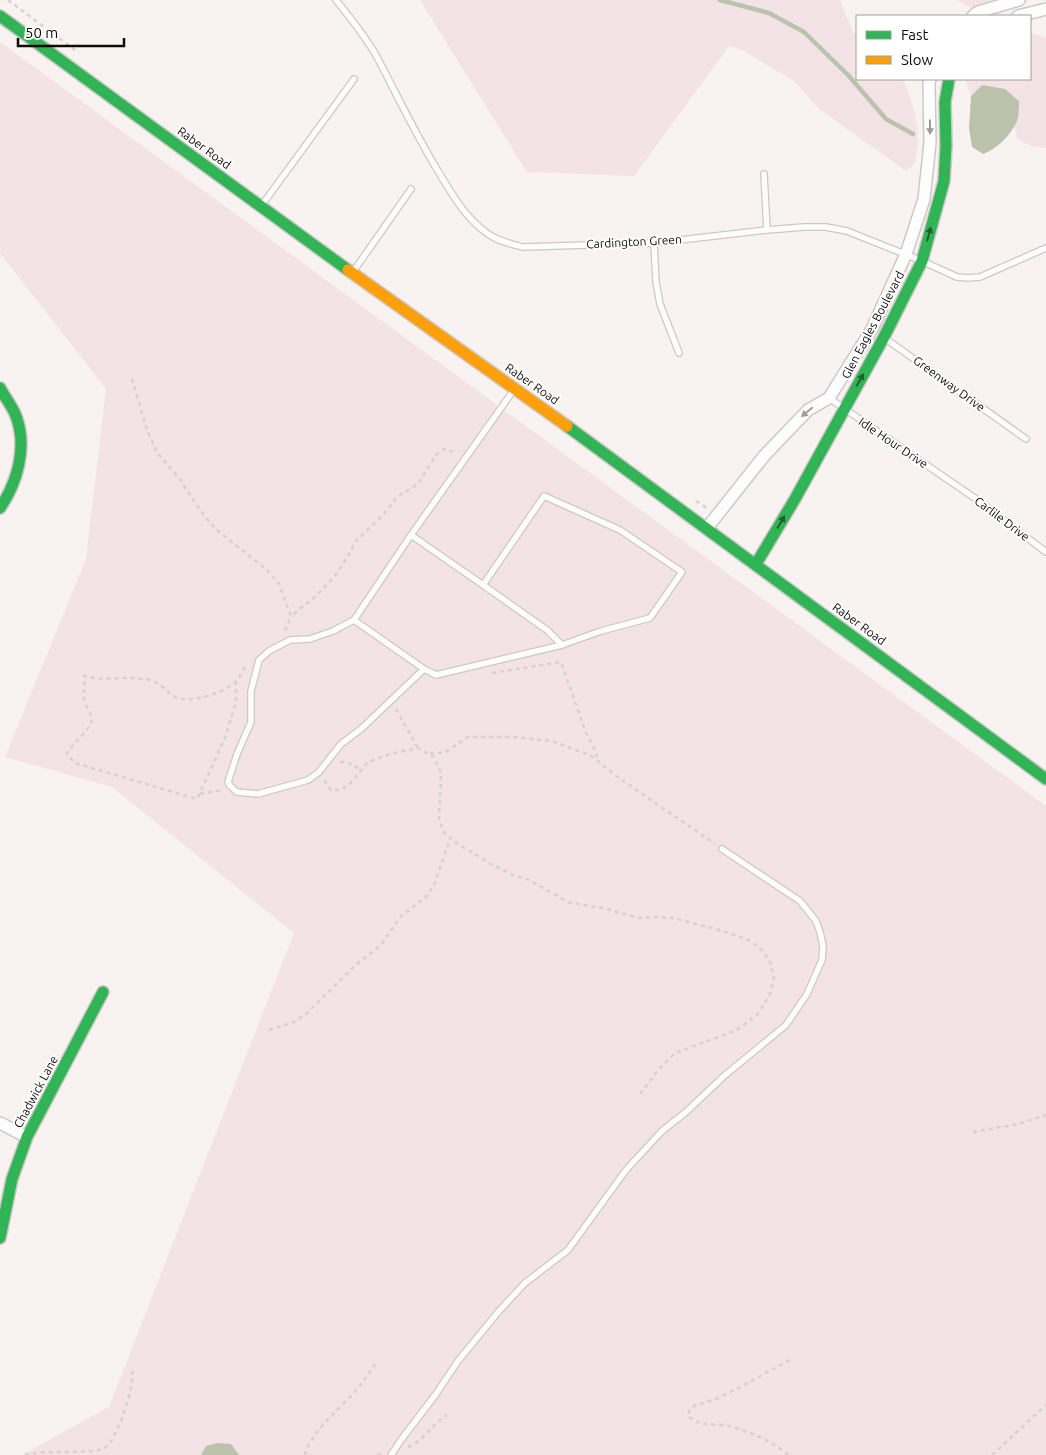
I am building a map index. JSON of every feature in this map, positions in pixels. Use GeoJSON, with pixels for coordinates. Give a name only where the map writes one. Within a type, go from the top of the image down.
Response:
{"type":"FeatureCollection","features":[{"type":"Feature","properties":{"kind":"street"},"geometry":{"type":"LineString","coordinates":[[974,15],[978,12],[1019,0]]}},
{"type":"Feature","properties":{"kind":"street"},"geometry":{"type":"LineString","coordinates":[[1023,15],[1046,10]]}},
{"type":"Feature","properties":{"kind":"street","name":"Raber Road"},"geometry":{"type":"LineString","coordinates":[[0,16],[352,273],[707,528],[1046,779]]}},
{"type":"Feature","properties":{"kind":"street","name":"Glen Eagles Boulevard"},"geometry":{"type":"LineString","coordinates":[[707,528],[764,456],[808,410],[829,398],[872,329],[906,254],[924,199],[930,143],[930,80]]}},
{"type":"Feature","properties":{"kind":"street","name":"Glen Eagles Boulevard"},"geometry":{"type":"LineString","coordinates":[[756,564],[795,499],[884,337],[922,260],[944,181],[946,146],[945,102],[950,80]]}},
{"type":"Feature","properties":{"kind":"street"},"geometry":{"type":"LineString","coordinates":[[0,388],[17,418],[21,441],[17,474],[9,496],[0,508]]}},
{"type":"Feature","properties":{"kind":"street","name":"Chadwick Lane"},"geometry":{"type":"LineString","coordinates":[[0,1238],[12,1179],[27,1137],[103,992]]}},
{"type":"Feature","properties":{"kind":"street"},"geometry":{"type":"LineString","coordinates":[[0,1122],[27,1137]]}},
{"type":"Feature","properties":{"kind":"lane","name":"Cardington Green"},"geometry":{"type":"LineString","coordinates":[[336,0],[378,58],[417,136],[449,189],[466,213],[483,230],[506,242],[523,247],[654,244],[804,226],[826,227],[847,231],[922,260],[957,277],[968,278],[980,277],[1045,249]]}},
{"type":"Feature","properties":{"kind":"lane"},"geometry":{"type":"LineString","coordinates":[[260,206],[354,79]]}},
{"type":"Feature","properties":{"kind":"lane"},"geometry":{"type":"LineString","coordinates":[[764,174],[767,230]]}},
{"type":"Feature","properties":{"kind":"lane"},"geometry":{"type":"LineString","coordinates":[[352,273],[411,189]]}},
{"type":"Feature","properties":{"kind":"lane"},"geometry":{"type":"LineString","coordinates":[[654,244],[656,282],[660,304],[679,353]]}},
{"type":"Feature","properties":{"kind":"lane","name":"Greenway Drive"},"geometry":{"type":"LineString","coordinates":[[872,329],[1026,439]]}},
{"type":"Feature","properties":{"kind":"lane"},"geometry":{"type":"LineString","coordinates":[[424,668],[361,729],[342,744],[319,772],[308,780],[258,794],[237,792],[228,782],[237,754],[251,722],[251,691],[259,660],[269,651],[290,640],[310,639],[333,632],[354,620],[411,535],[514,389]]}},
{"type":"Feature","properties":{"kind":"lane","name":"Idle Hour Drive"},"geometry":{"type":"LineString","coordinates":[[829,398],[957,487]]}},
{"type":"Feature","properties":{"kind":"lane","name":"Carlile Drive"},"geometry":{"type":"LineString","coordinates":[[957,487],[1046,552]]}},
{"type":"Feature","properties":{"kind":"lane"},"geometry":{"type":"LineString","coordinates":[[354,620],[436,675],[562,644],[650,618],[682,572],[620,530],[544,496],[483,585]]}},
{"type":"Feature","properties":{"kind":"lane"},"geometry":{"type":"LineString","coordinates":[[411,535],[547,630],[562,644]]}},
{"type":"Feature","properties":{"kind":"lane"},"geometry":{"type":"LineString","coordinates":[[391,1455],[458,1361],[499,1311],[525,1283],[568,1250],[632,1163],[662,1131],[686,1112],[718,1081],[786,1025],[807,994],[822,960],[823,946],[816,921],[800,901],[722,849]]}},
{"type":"Feature","properties":{"kind":"path"},"geometry":{"type":"LineString","coordinates":[[132,379],[147,430],[158,454],[179,478],[204,517],[217,530],[268,571],[279,584],[291,616]]}},
{"type":"Feature","properties":{"kind":"path"},"geometry":{"type":"LineString","coordinates":[[283,634],[291,616],[315,597],[334,577],[355,542],[397,498],[418,484],[436,455],[444,449],[456,452],[465,460]]}},
{"type":"Feature","properties":{"kind":"path"},"geometry":{"type":"LineString","coordinates":[[236,681],[236,702],[226,738],[197,799],[152,784],[75,763],[68,754],[91,724],[92,716],[86,706],[83,693],[84,676],[98,680],[131,677],[145,679],[156,682],[167,692],[182,699],[204,697],[228,688],[236,681],[250,658]]}},
{"type":"Feature","properties":{"kind":"path"},"geometry":{"type":"LineString","coordinates":[[491,673],[561,662],[598,762]]}},
{"type":"Feature","properties":{"kind":"path"},"geometry":{"type":"LineString","coordinates":[[392,699],[418,748],[434,757],[441,773],[439,820],[445,834],[450,839],[491,864],[513,875],[529,880],[568,902],[607,909],[639,918],[673,918],[723,931],[751,941],[762,950],[770,962],[774,978],[770,994],[756,1015],[737,1030],[675,1053],[659,1069],[638,1097]]}},
{"type":"Feature","properties":{"kind":"path"},"geometry":{"type":"LineString","coordinates":[[325,777],[326,784],[331,790],[340,790],[350,785],[368,762],[390,754],[418,748],[431,754],[444,753],[468,737],[521,737],[552,741],[590,755],[619,778],[722,849]]}},
{"type":"Feature","properties":{"kind":"path"},"geometry":{"type":"LineString","coordinates":[[337,762],[347,762],[362,770]]}},
{"type":"Feature","properties":{"kind":"path"},"geometry":{"type":"LineString","coordinates":[[199,794],[232,788]]}},
{"type":"Feature","properties":{"kind":"path"},"geometry":{"type":"LineString","coordinates":[[269,1030],[294,1022],[306,1014],[359,962],[381,945],[401,916],[426,897],[434,885],[450,839]]}},
{"type":"Feature","properties":{"kind":"path"},"geometry":{"type":"LineString","coordinates":[[973,1132],[1018,1124],[1046,1115]]}},
{"type":"Feature","properties":{"kind":"path"},"geometry":{"type":"LineString","coordinates":[[788,1455],[780,1448],[757,1435],[728,1426],[701,1425],[688,1416],[689,1410],[694,1406],[716,1399],[793,1358]]}},
{"type":"Feature","properties":{"kind":"path"},"geometry":{"type":"LineString","coordinates":[[304,1455],[314,1438],[351,1396],[376,1363]]}},
{"type":"Feature","properties":{"kind":"path"},"geometry":{"type":"LineString","coordinates":[[25,1455],[42,1452],[94,1452],[101,1451],[106,1447],[115,1434],[126,1406],[133,1377],[132,1369]]}},
{"type":"Feature","properties":{"kind":"path"},"geometry":{"type":"LineString","coordinates":[[992,1455],[1046,1405]]}},
{"type":"Feature","properties":{"kind":"shaded area"},"geometry":{"type":"Polygon","coordinates":[[[420,0],[840,0],[856,35],[856,80],[902,80],[911,99],[918,132],[915,163],[906,171],[819,109],[794,81],[742,50],[729,46],[634,176],[527,172],[420,0]]]}},
{"type":"Feature","properties":{"kind":"shaded area"},"geometry":{"type":"Polygon","coordinates":[[[957,0],[1019,0],[978,12],[957,0]]]}},
{"type":"Feature","properties":{"kind":"shaded area"},"geometry":{"type":"Polygon","coordinates":[[[1031,32],[1046,38],[1046,148],[1031,146],[1018,139],[1014,125],[1017,120],[982,85],[971,96],[965,80],[1031,80],[1031,32]]]}},
{"type":"Feature","properties":{"kind":"shaded area"},"geometry":{"type":"Polygon","coordinates":[[[0,42],[1046,806],[1046,1455],[22,1455],[109,1407],[294,933],[112,787],[5,757],[86,559],[106,389],[0,253],[0,42]]]}},
{"type":"Feature","properties":{"kind":"shaded area"},"geometry":{"type":"Polygon","coordinates":[[[982,85],[1005,89],[1019,101],[1018,119],[1011,132],[999,145],[983,154],[972,147],[969,128],[971,96],[982,85]]]}},
{"type":"Feature","properties":{"kind":"shaded area"},"geometry":{"type":"Polygon","coordinates":[[[218,1443],[231,1444],[239,1455],[201,1455],[206,1446],[218,1443]]]}},
{"type":"Feature","properties":{"kind":"waterway"},"geometry":{"type":"LineString","coordinates":[[720,0],[769,13],[804,32],[848,75],[886,119],[913,134]]}},
{"type":"Feature","properties":{"kind":"traffic: fast"},"geometry":{"type":"LineString","coordinates":[[0,16],[348,270]]}},
{"type":"Feature","properties":{"kind":"traffic: fast"},"geometry":{"type":"LineString","coordinates":[[756,564],[795,499],[884,337],[922,261],[944,181],[946,146],[945,102],[949,80]]}},
{"type":"Feature","properties":{"kind":"traffic: fast"},"geometry":{"type":"LineString","coordinates":[[0,388],[16,415],[21,442],[19,465],[11,488],[0,508]]}},
{"type":"Feature","properties":{"kind":"traffic: fast"},"geometry":{"type":"LineString","coordinates":[[567,426],[1046,779]]}},
{"type":"Feature","properties":{"kind":"traffic: fast"},"geometry":{"type":"LineString","coordinates":[[0,1238],[12,1179],[27,1137],[103,992]]}},
{"type":"Feature","properties":{"kind":"traffic: slow"},"geometry":{"type":"LineString","coordinates":[[348,270],[567,426]]}}]}
